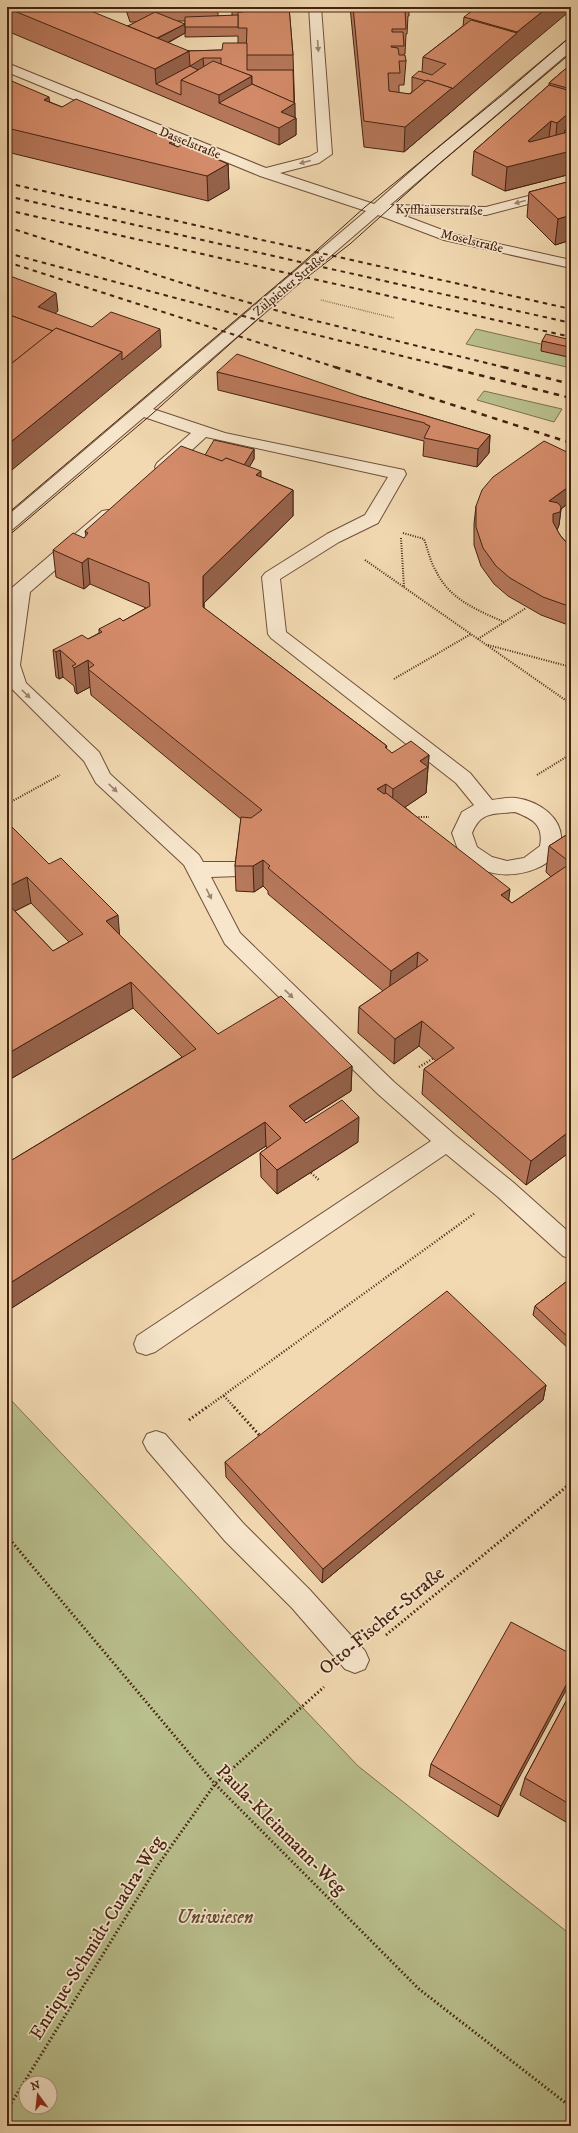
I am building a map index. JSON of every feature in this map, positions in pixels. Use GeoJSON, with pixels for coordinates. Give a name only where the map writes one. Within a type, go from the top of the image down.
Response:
{"type":"FeatureCollection","features":[{"type":"Feature","properties":{"kind":"street"},"geometry":{"type":"LineString","coordinates":[[265,174],[314,160],[325,154],[315,7]]}},
{"type":"Feature","properties":{"kind":"street","name":"Zülpicher Straße"},"geometry":{"type":"LineString","coordinates":[[7,525],[377,210],[432,160],[571,44]]}},
{"type":"Feature","properties":{"kind":"street","name":"Dasselstraße"},"geometry":{"type":"LineString","coordinates":[[7,67],[265,174],[377,210]]}},
{"type":"Feature","properties":{"kind":"street","name":"Kyffhäuserstraße"},"geometry":{"type":"LineString","coordinates":[[377,210],[486,211],[571,189]]}},
{"type":"Feature","properties":{"kind":"street","name":"Moselstraße"},"geometry":{"type":"LineString","coordinates":[[377,210],[449,237],[571,264]]}},
{"type":"Feature","properties":{"kind":"street"},"geometry":{"type":"LineString","coordinates":[[140,411],[203,432],[239,448],[398,474],[372,519],[333,538],[271,577],[277,634],[362,698],[463,778],[487,806]]}},
{"type":"Feature","properties":{"kind":"street"},"geometry":{"type":"LineString","coordinates":[[150,479],[203,432]]}},
{"type":"Feature","properties":{"kind":"street"},"geometry":{"type":"LineString","coordinates":[[7,601],[120,505]]}},
{"type":"Feature","properties":{"kind":"street"},"geometry":{"type":"LineString","coordinates":[[21,589],[9,663],[18,686],[92,757],[103,778],[192,860],[232,938],[386,1088],[447,1142],[506,1190],[567,1236]]}},
{"type":"Feature","properties":{"kind":"street"},"geometry":{"type":"LineString","coordinates":[[516,805],[535,812],[549,825],[552,835],[550,849],[529,865],[507,868],[486,863],[469,851],[462,832],[469,817],[487,806],[516,805]]}},
{"type":"Feature","properties":{"kind":"street"},"geometry":{"type":"LineString","coordinates":[[197,870],[238,869]]}},
{"type":"Feature","properties":{"kind":"street"},"geometry":{"type":"LineString","coordinates":[[146,1344],[447,1142]]}},
{"type":"Feature","properties":{"kind":"street"},"geometry":{"type":"LineString","coordinates":[[156,1442],[234,1532],[301,1599],[355,1660]]}},
{"type":"Feature","properties":{"kind":"path"},"geometry":{"type":"LineString","coordinates":[[320,300],[394,318]]}},
{"type":"Feature","properties":{"kind":"path"},"geometry":{"type":"LineString","coordinates":[[404,588],[401,533],[424,539],[436,574],[460,602],[504,622]]}},
{"type":"Feature","properties":{"kind":"path"},"geometry":{"type":"LineString","coordinates":[[333,538],[571,704]]}},
{"type":"Feature","properties":{"kind":"path"},"geometry":{"type":"LineString","coordinates":[[478,639],[526,608]]}},
{"type":"Feature","properties":{"kind":"path"},"geometry":{"type":"LineString","coordinates":[[362,698],[471,634]]}},
{"type":"Feature","properties":{"kind":"path"},"geometry":{"type":"LineString","coordinates":[[487,645],[571,668]]}},
{"type":"Feature","properties":{"kind":"path"},"geometry":{"type":"LineString","coordinates":[[537,775],[571,754]]}},
{"type":"Feature","properties":{"kind":"path"},"geometry":{"type":"LineString","coordinates":[[7,804],[92,757]]}},
{"type":"Feature","properties":{"kind":"path"},"geometry":{"type":"LineString","coordinates":[[409,817],[469,817]]}},
{"type":"Feature","properties":{"kind":"path"},"geometry":{"type":"LineString","coordinates":[[311,1172],[322,1183]]}},
{"type":"Feature","properties":{"kind":"path"},"geometry":{"type":"LineString","coordinates":[[156,1442],[224,1396],[506,1190]]}},
{"type":"Feature","properties":{"kind":"path"},"geometry":{"type":"LineString","coordinates":[[224,1396],[263,1439]]}},
{"type":"Feature","properties":{"kind":"path","name":"Otto-Fischer-Straße"},"geometry":{"type":"LineString","coordinates":[[215,1784],[355,1660],[571,1483]]}},
{"type":"Feature","properties":{"kind":"path","name":"Paula-Kleinmann-Weg"},"geometry":{"type":"LineString","coordinates":[[7,1536],[215,1784],[419,1989],[571,2107]]}},
{"type":"Feature","properties":{"kind":"path","name":"Enrique-Schmidt-Cuadra-Weg"},"geometry":{"type":"LineString","coordinates":[[7,2110],[158,1865],[215,1784]]}},
{"type":"Feature","properties":{"kind":"green space"},"geometry":{"type":"Polygon","coordinates":[[[476,329],[571,351],[571,368],[466,344],[476,329]]]}},
{"type":"Feature","properties":{"kind":"green space"},"geometry":{"type":"Polygon","coordinates":[[[484,391],[562,409],[554,422],[477,400],[484,391]]]}},
{"type":"Feature","properties":{"kind":"green space","name":"Uniwiesen"},"geometry":{"type":"Polygon","coordinates":[[[7,1396],[358,1766],[571,1935],[571,2126],[7,2126],[7,1396]]]}},
{"type":"Feature","properties":{"kind":"building"},"geometry":{"type":"Polygon","coordinates":[[[7,7],[81,7],[189,51],[155,69],[7,7]]]}},
{"type":"Feature","properties":{"kind":"building"},"geometry":{"type":"Polygon","coordinates":[[[243,7],[289,7],[293,55],[246,55],[247,28],[238,28],[238,12],[243,12],[243,7]]]}},
{"type":"Feature","properties":{"kind":"building"},"geometry":{"type":"Polygon","coordinates":[[[353,7],[408,7],[408,10],[405,10],[406,29],[392,29],[392,32],[403,32],[404,46],[391,47],[398,48],[399,55],[405,55],[406,61],[399,61],[400,73],[388,73],[389,91],[410,94],[427,80],[452,88],[405,127],[364,121],[353,7]]]}},
{"type":"Feature","properties":{"kind":"building"},"geometry":{"type":"Polygon","coordinates":[[[477,7],[548,7],[517,32],[464,17],[477,7]]]}},
{"type":"Feature","properties":{"kind":"building"},"geometry":{"type":"Polygon","coordinates":[[[155,12],[185,24],[157,38],[128,26],[155,12]]]}},
{"type":"Feature","properties":{"kind":"building"},"geometry":{"type":"Polygon","coordinates":[[[238,15],[238,27],[185,27],[185,17],[238,15]]]}},
{"type":"Feature","properties":{"kind":"building"},"geometry":{"type":"Polygon","coordinates":[[[471,20],[517,33],[452,89],[427,80],[412,77],[419,71],[432,75],[446,64],[423,57],[471,20]]]}},
{"type":"Feature","properties":{"kind":"building"},"geometry":{"type":"Polygon","coordinates":[[[223,43],[247,43],[247,70],[293,70],[294,103],[252,84],[252,76],[221,65],[221,58],[203,58],[190,66],[189,51],[187,51],[222,50],[223,43]]]}},
{"type":"Feature","properties":{"kind":"building"},"geometry":{"type":"Polygon","coordinates":[[[213,61],[252,76],[219,95],[181,80],[213,61]]]}},
{"type":"Feature","properties":{"kind":"building"},"geometry":{"type":"Polygon","coordinates":[[[571,64],[571,89],[549,83],[571,64]]]}},
{"type":"Feature","properties":{"kind":"building"},"geometry":{"type":"Polygon","coordinates":[[[190,66],[198,70],[181,80],[181,95],[156,84],[190,66]]]}},
{"type":"Feature","properties":{"kind":"building"},"geometry":{"type":"Polygon","coordinates":[[[7,79],[49,97],[44,100],[62,107],[76,99],[174,141],[169,143],[178,147],[182,144],[228,164],[207,176],[7,128],[7,79]]]}},
{"type":"Feature","properties":{"kind":"building"},"geometry":{"type":"Polygon","coordinates":[[[252,84],[295,103],[281,112],[296,118],[279,128],[219,103],[252,84]]]}},
{"type":"Feature","properties":{"kind":"building"},"geometry":{"type":"Polygon","coordinates":[[[549,85],[571,91],[571,111],[557,123],[551,121],[528,141],[530,142],[568,132],[565,130],[571,129],[571,151],[507,167],[474,151],[549,85]]]}},
{"type":"Feature","properties":{"kind":"building"},"geometry":{"type":"Polygon","coordinates":[[[571,181],[571,215],[558,219],[529,192],[571,181]]]}},
{"type":"Feature","properties":{"kind":"building"},"geometry":{"type":"Polygon","coordinates":[[[10,276],[56,293],[38,307],[92,327],[111,312],[160,329],[122,360],[122,352],[56,328],[53,331],[7,314],[7,309],[11,305],[11,301],[7,300],[7,279],[10,276]]]}},
{"type":"Feature","properties":{"kind":"building"},"geometry":{"type":"Polygon","coordinates":[[[7,314],[53,331],[7,367],[7,314]]]}},
{"type":"Feature","properties":{"kind":"building"},"geometry":{"type":"Polygon","coordinates":[[[56,328],[122,352],[7,445],[7,367],[56,328]]]}},
{"type":"Feature","properties":{"kind":"building"},"geometry":{"type":"Polygon","coordinates":[[[546,334],[571,340],[571,343],[569,347],[542,341],[546,334]]]}},
{"type":"Feature","properties":{"kind":"building"},"geometry":{"type":"Polygon","coordinates":[[[237,354],[362,397],[490,435],[478,449],[424,438],[430,426],[425,423],[217,372],[237,354]]]}},
{"type":"Feature","properties":{"kind":"building"},"geometry":{"type":"Polygon","coordinates":[[[214,440],[254,449],[244,465],[226,458],[222,461],[205,455],[214,440]]]}},
{"type":"Feature","properties":{"kind":"building"},"geometry":{"type":"Polygon","coordinates":[[[544,441],[571,454],[571,485],[549,501],[558,503],[561,507],[560,512],[553,514],[553,522],[560,535],[571,545],[571,607],[543,597],[510,578],[496,566],[483,548],[476,527],[476,506],[482,490],[493,477],[544,441]]]}},
{"type":"Feature","properties":{"kind":"building"},"geometry":{"type":"Polygon","coordinates":[[[181,446],[222,461],[226,458],[261,471],[256,475],[293,490],[203,576],[203,607],[387,746],[385,747],[392,753],[411,741],[429,755],[420,761],[428,767],[393,789],[386,784],[377,789],[384,794],[386,793],[510,889],[501,895],[512,903],[571,863],[571,1130],[531,1161],[424,1069],[454,1048],[422,1021],[395,1039],[359,1007],[428,960],[418,952],[391,971],[268,868],[270,866],[263,860],[253,866],[235,866],[241,817],[251,818],[262,810],[88,669],[94,665],[88,660],[74,668],[72,666],[76,664],[60,650],[56,652],[53,650],[82,635],[88,639],[102,632],[99,629],[120,618],[123,621],[150,606],[149,583],[88,558],[82,563],[53,550],[73,533],[84,538],[88,533],[85,531],[181,446]]]}},
{"type":"Feature","properties":{"kind":"building"},"geometry":{"type":"Polygon","coordinates":[[[7,822],[49,864],[61,858],[118,915],[106,921],[218,1034],[281,996],[352,1066],[289,1106],[306,1123],[342,1100],[359,1117],[277,1170],[260,1153],[281,1138],[265,1122],[7,1285],[7,1163],[196,1049],[131,982],[7,1054],[7,903],[53,951],[83,934],[27,877],[7,887],[7,822]]]}},
{"type":"Feature","properties":{"kind":"building"},"geometry":{"type":"Polygon","coordinates":[[[571,832],[571,863],[549,846],[571,832]]]}},
{"type":"Feature","properties":{"kind":"building"},"geometry":{"type":"Polygon","coordinates":[[[571,1278],[571,1340],[535,1306],[571,1278]]]}},
{"type":"Feature","properties":{"kind":"building"},"geometry":{"type":"Polygon","coordinates":[[[447,1291],[546,1385],[323,1569],[225,1462],[447,1291]]]}},
{"type":"Feature","properties":{"kind":"building"},"geometry":{"type":"Polygon","coordinates":[[[511,1622],[571,1654],[571,1676],[501,1806],[431,1764],[511,1622]]]}},
{"type":"Feature","properties":{"kind":"building"},"geometry":{"type":"Polygon","coordinates":[[[571,1692],[571,1805],[525,1778],[571,1692]]]}},
{"type":"Feature","properties":{"kind":"tram line"},"geometry":{"type":"LineString","coordinates":[[7,514],[298,267],[365,207],[506,92],[571,36]]}},
{"type":"Feature","properties":{"kind":"tram line"},"geometry":{"type":"LineString","coordinates":[[7,537],[152,414],[288,292],[350,244],[439,164],[571,53]]}},
{"type":"Feature","properties":{"kind":"railway"},"geometry":{"type":"LineString","coordinates":[[7,183],[571,309]]}},
{"type":"Feature","properties":{"kind":"railway"},"geometry":{"type":"LineString","coordinates":[[7,196],[571,323]]}},
{"type":"Feature","properties":{"kind":"railway"},"geometry":{"type":"LineString","coordinates":[[7,210],[571,337]]}},
{"type":"Feature","properties":{"kind":"railway"},"geometry":{"type":"LineString","coordinates":[[7,227],[204,290],[300,317],[507,368]]}},
{"type":"Feature","properties":{"kind":"railway"},"geometry":{"type":"LineString","coordinates":[[7,253],[288,328],[451,368]]}},
{"type":"Feature","properties":{"kind":"railway"},"geometry":{"type":"LineString","coordinates":[[7,262],[338,368]]}},
{"type":"Feature","properties":{"kind":"railway"},"geometry":{"type":"LineString","coordinates":[[335,367],[571,443]]}},
{"type":"Feature","properties":{"kind":"railway"},"geometry":{"type":"LineString","coordinates":[[447,367],[451,368]]}},
{"type":"Feature","properties":{"kind":"railway"},"geometry":{"type":"LineString","coordinates":[[503,367],[507,368]]}},
{"type":"Feature","properties":{"kind":"railway"},"geometry":{"type":"LineString","coordinates":[[451,368],[571,398]]}},
{"type":"Feature","properties":{"kind":"railway"},"geometry":{"type":"LineString","coordinates":[[507,368],[571,384]]}}]}
